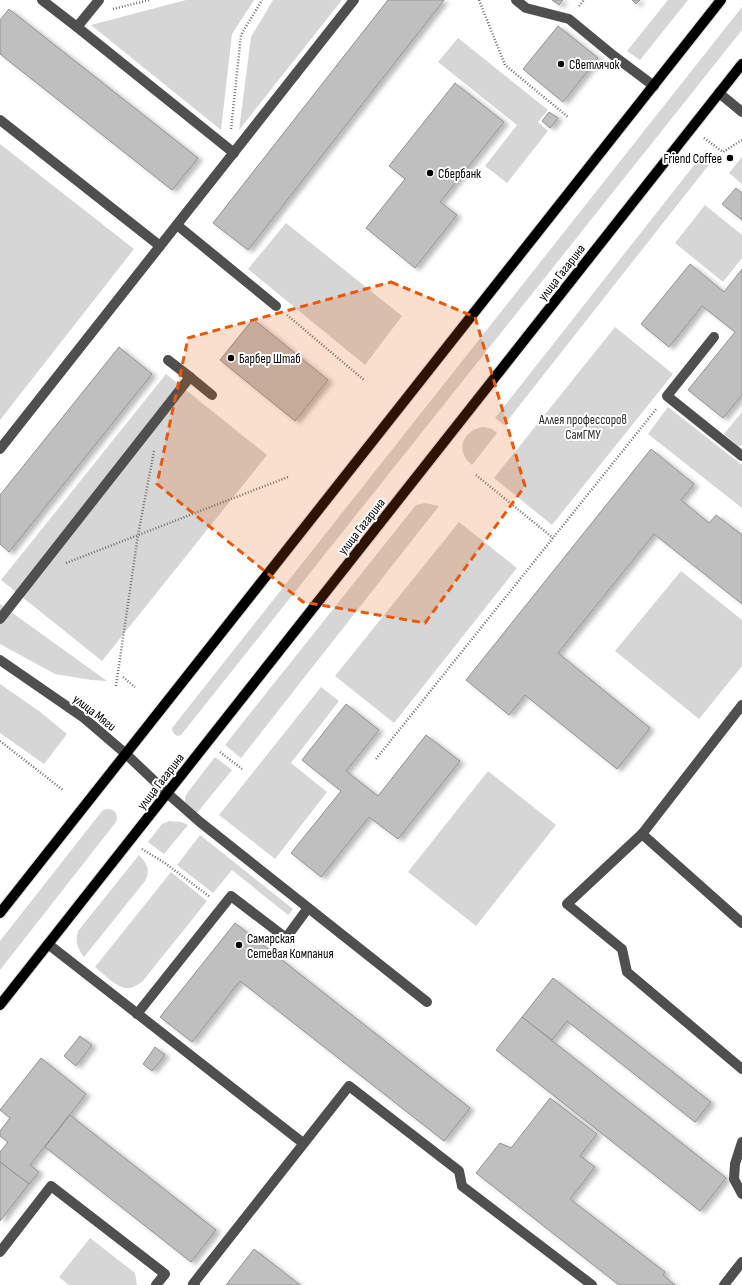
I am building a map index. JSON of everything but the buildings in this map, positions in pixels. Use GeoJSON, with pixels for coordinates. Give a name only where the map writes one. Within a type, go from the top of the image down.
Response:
{"type":"FeatureCollection","features":[{"type":"Feature","properties":{"kind":"main road"},"geometry":{"type":"LineString","coordinates":[[0,913],[721,0]]}},
{"type":"Feature","properties":{"kind":"main road","name":"улица Гагарина"},"geometry":{"type":"LineString","coordinates":[[0,1005],[742,64]]}},
{"type":"Feature","properties":{"kind":"street"},"geometry":{"type":"LineString","coordinates":[[42,0],[231,150]]}},
{"type":"Feature","properties":{"kind":"street"},"geometry":{"type":"LineString","coordinates":[[78,28],[99,0]]}},
{"type":"Feature","properties":{"kind":"street"},"geometry":{"type":"LineString","coordinates":[[0,449],[177,225],[231,150],[354,0]]}},
{"type":"Feature","properties":{"kind":"street"},"geometry":{"type":"LineString","coordinates":[[516,0],[526,8],[569,19],[614,56],[654,86]]}},
{"type":"Feature","properties":{"kind":"street"},"geometry":{"type":"LineString","coordinates":[[719,93],[742,112]]}},
{"type":"Feature","properties":{"kind":"street"},"geometry":{"type":"LineString","coordinates":[[0,120],[160,246]]}},
{"type":"Feature","properties":{"kind":"street"},"geometry":{"type":"LineString","coordinates":[[177,225],[276,306]]}},
{"type":"Feature","properties":{"kind":"street"},"geometry":{"type":"LineString","coordinates":[[714,337],[667,396],[742,456]]}},
{"type":"Feature","properties":{"kind":"street"},"geometry":{"type":"LineString","coordinates":[[168,360],[212,394]]}},
{"type":"Feature","properties":{"kind":"street"},"geometry":{"type":"LineString","coordinates":[[0,619],[190,377]]}},
{"type":"Feature","properties":{"kind":"street","name":"улица Мяги"},"geometry":{"type":"LineString","coordinates":[[0,660],[84,718],[126,754],[200,822],[427,1002]]}},
{"type":"Feature","properties":{"kind":"street"},"geometry":{"type":"LineString","coordinates":[[742,705],[642,834],[567,904],[622,949],[627,972],[742,1069]]}},
{"type":"Feature","properties":{"kind":"street"},"geometry":{"type":"LineString","coordinates":[[642,834],[742,923]]}},
{"type":"Feature","properties":{"kind":"street"},"geometry":{"type":"LineString","coordinates":[[137,1014],[231,896],[286,938],[308,908]]}},
{"type":"Feature","properties":{"kind":"street"},"geometry":{"type":"LineString","coordinates":[[48,944],[304,1143]]}},
{"type":"Feature","properties":{"kind":"street"},"geometry":{"type":"LineString","coordinates":[[195,1285],[193,1284],[349,1086],[459,1171],[462,1186],[592,1285]]}},
{"type":"Feature","properties":{"kind":"street"},"geometry":{"type":"LineString","coordinates":[[742,1142],[735,1164],[734,1179],[742,1194]]}},
{"type":"Feature","properties":{"kind":"street"},"geometry":{"type":"LineString","coordinates":[[0,1252],[51,1186],[165,1274],[156,1285]]}},
{"type":"Feature","properties":{"kind":"street"},"geometry":{"type":"LineString","coordinates":[[724,1285],[742,1262]]}},
{"type":"Feature","properties":{"kind":"path"},"geometry":{"type":"LineString","coordinates":[[87,16],[150,0]]}},
{"type":"Feature","properties":{"kind":"path"},"geometry":{"type":"LineString","coordinates":[[231,150],[241,35],[262,0]]}},
{"type":"Feature","properties":{"kind":"path"},"geometry":{"type":"LineString","coordinates":[[479,0],[505,65],[568,117]]}},
{"type":"Feature","properties":{"kind":"path"},"geometry":{"type":"LineString","coordinates":[[704,138],[723,152],[742,140]]}},
{"type":"Feature","properties":{"kind":"path"},"geometry":{"type":"LineString","coordinates":[[276,306],[364,380]]}},
{"type":"Feature","properties":{"kind":"path"},"geometry":{"type":"LineString","coordinates":[[376,759],[667,396]]}},
{"type":"Feature","properties":{"kind":"path"},"geometry":{"type":"LineString","coordinates":[[116,686],[138,535],[155,444]]}},
{"type":"Feature","properties":{"kind":"path"},"geometry":{"type":"LineString","coordinates":[[476,474],[553,538]]}},
{"type":"Feature","properties":{"kind":"path"},"geometry":{"type":"LineString","coordinates":[[64,564],[288,477]]}},
{"type":"Feature","properties":{"kind":"path"},"geometry":{"type":"LineString","coordinates":[[123,677],[135,687]]}},
{"type":"Feature","properties":{"kind":"path"},"geometry":{"type":"LineString","coordinates":[[0,741],[63,790]]}},
{"type":"Feature","properties":{"kind":"path"},"geometry":{"type":"LineString","coordinates":[[220,752],[242,769]]}},
{"type":"Feature","properties":{"kind":"path"},"geometry":{"type":"LineString","coordinates":[[136,846],[165,864],[223,907]]}},
{"type":"Feature","properties":{"kind":"highlighted area"},"geometry":{"type":"Polygon","coordinates":[[[391,282],[475,317],[525,486],[425,623],[303,602],[157,484],[188,338],[391,282]]]}},
{"type":"Feature","properties":{"kind":"green space"},"geometry":{"type":"Polygon","coordinates":[[[186,0],[254,0],[232,34],[221,130],[91,25],[186,0]]]}},
{"type":"Feature","properties":{"kind":"green space"},"geometry":{"type":"Polygon","coordinates":[[[273,0],[342,0],[239,130],[251,37],[273,0]]]}},
{"type":"Feature","properties":{"kind":"green space"},"geometry":{"type":"Polygon","coordinates":[[[668,0],[688,0],[640,60],[627,51],[668,0]]]}},
{"type":"Feature","properties":{"kind":"green space"},"geometry":{"type":"Polygon","coordinates":[[[742,7],[742,30],[181,735],[177,736],[173,732],[172,728],[742,7]]]}},
{"type":"Feature","properties":{"kind":"green space"},"geometry":{"type":"Polygon","coordinates":[[[458,38],[548,110],[538,122],[548,131],[507,183],[485,166],[517,125],[438,62],[458,38]]]}},
{"type":"Feature","properties":{"kind":"green space"},"geometry":{"type":"Polygon","coordinates":[[[0,144],[134,249],[0,420],[0,144]]]}},
{"type":"Feature","properties":{"kind":"green space"},"geometry":{"type":"Polygon","coordinates":[[[706,150],[715,157],[504,425],[495,418],[706,150]]]}},
{"type":"Feature","properties":{"kind":"green space"},"geometry":{"type":"Polygon","coordinates":[[[742,157],[742,184],[729,173],[742,157]]]}},
{"type":"Feature","properties":{"kind":"green space"},"geometry":{"type":"Polygon","coordinates":[[[705,205],[742,235],[742,258],[723,282],[675,243],[705,205]]]}},
{"type":"Feature","properties":{"kind":"green space"},"geometry":{"type":"Polygon","coordinates":[[[286,223],[402,316],[365,365],[248,269],[286,223]]]}},
{"type":"Feature","properties":{"kind":"green space","name":"Аллея профессоров СамГМУ"},"geometry":{"type":"Polygon","coordinates":[[[615,327],[673,374],[552,525],[494,478],[615,327]]]}},
{"type":"Feature","properties":{"kind":"green space"},"geometry":{"type":"Polygon","coordinates":[[[166,374],[267,455],[102,661],[1,580],[166,374]]]}},
{"type":"Feature","properties":{"kind":"green space"},"geometry":{"type":"Polygon","coordinates":[[[668,407],[742,465],[742,508],[648,434],[668,407]]]}},
{"type":"Feature","properties":{"kind":"green space"},"geometry":{"type":"Polygon","coordinates":[[[742,412],[742,444],[739,447],[724,434],[742,412]]]}},
{"type":"Feature","properties":{"kind":"green space"},"geometry":{"type":"Polygon","coordinates":[[[484,427],[492,429],[497,433],[472,465],[463,453],[463,442],[466,436],[471,432],[484,427]]]}},
{"type":"Feature","properties":{"kind":"green space"},"geometry":{"type":"Polygon","coordinates":[[[425,503],[439,506],[241,758],[225,745],[416,505],[425,503]]]}},
{"type":"Feature","properties":{"kind":"green space"},"geometry":{"type":"Polygon","coordinates":[[[459,522],[517,568],[394,723],[335,676],[459,522]]]}},
{"type":"Feature","properties":{"kind":"green space"},"geometry":{"type":"Polygon","coordinates":[[[681,571],[742,620],[742,666],[699,719],[615,651],[681,571]]]}},
{"type":"Feature","properties":{"kind":"green space"},"geometry":{"type":"Polygon","coordinates":[[[0,604],[107,681],[55,674],[0,644],[0,604]]]}},
{"type":"Feature","properties":{"kind":"green space"},"geometry":{"type":"Polygon","coordinates":[[[0,684],[39,711],[67,734],[44,764],[0,733],[0,684]]]}},
{"type":"Feature","properties":{"kind":"green space"},"geometry":{"type":"Polygon","coordinates":[[[321,687],[339,701],[291,763],[327,792],[275,859],[219,815],[321,687]]]}},
{"type":"Feature","properties":{"kind":"green space"},"geometry":{"type":"Polygon","coordinates":[[[215,757],[232,770],[197,813],[185,802],[185,797],[215,757]]]}},
{"type":"Feature","properties":{"kind":"green space"},"geometry":{"type":"Polygon","coordinates":[[[488,771],[556,825],[476,926],[408,872],[488,771]]]}},
{"type":"Feature","properties":{"kind":"green space"},"geometry":{"type":"Polygon","coordinates":[[[111,809],[115,812],[117,816],[116,822],[0,970],[0,941],[102,811],[111,809]]]}},
{"type":"Feature","properties":{"kind":"green space"},"geometry":{"type":"Polygon","coordinates":[[[169,821],[181,822],[188,825],[164,854],[148,842],[162,824],[169,821]]]}},
{"type":"Feature","properties":{"kind":"green space"},"geometry":{"type":"Polygon","coordinates":[[[200,835],[293,909],[288,915],[232,870],[213,893],[177,865],[200,835]]]}},
{"type":"Feature","properties":{"kind":"green space"},"geometry":{"type":"Polygon","coordinates":[[[139,855],[144,861],[148,870],[145,881],[84,957],[77,945],[78,931],[139,855]]]}},
{"type":"Feature","properties":{"kind":"green space"},"geometry":{"type":"Polygon","coordinates":[[[171,872],[207,901],[142,982],[130,988],[121,987],[111,981],[95,967],[171,872]]]}},
{"type":"Feature","properties":{"kind":"green space"},"geometry":{"type":"Polygon","coordinates":[[[90,1238],[135,1273],[137,1285],[69,1285],[59,1277],[90,1238]]]}},
{"type":"Feature","properties":{"kind":"place","name":"Светлячок"},"geometry":{"type":"Point","coordinates":[561,64]}},
{"type":"Feature","properties":{"kind":"place","name":"Friend Coffee"},"geometry":{"type":"Point","coordinates":[730,158]}},
{"type":"Feature","properties":{"kind":"place","name":"Сбербанк"},"geometry":{"type":"Point","coordinates":[430,173]}},
{"type":"Feature","properties":{"kind":"place","name":"Барбер Штаб"},"geometry":{"type":"Point","coordinates":[231,358]}},
{"type":"Feature","properties":{"kind":"place","name":"Самарская Сетевая Компания"},"geometry":{"type":"Point","coordinates":[239,945]}}]}
